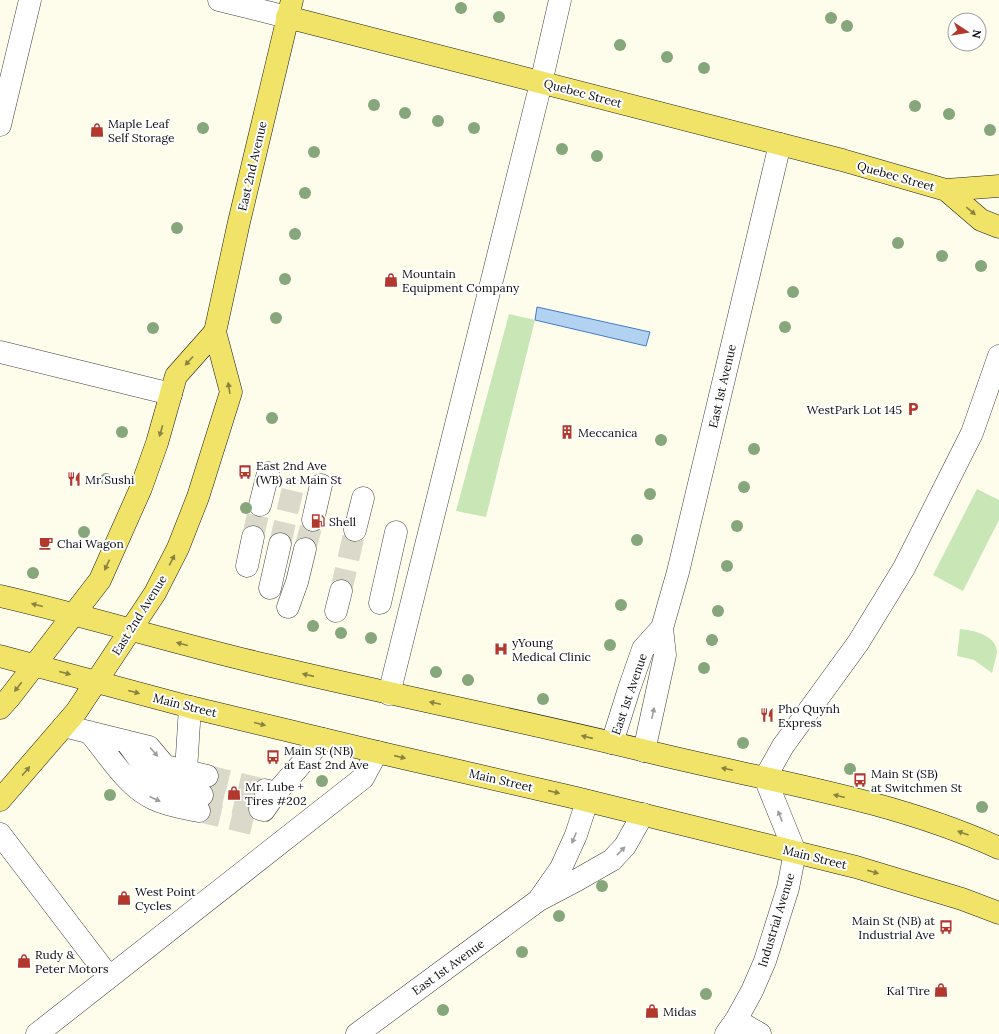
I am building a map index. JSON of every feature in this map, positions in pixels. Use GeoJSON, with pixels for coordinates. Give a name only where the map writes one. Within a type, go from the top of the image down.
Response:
{"type":"FeatureCollection","features":[{"type":"Feature","properties":{"kind":"main road","name":"Quebec Street"},"geometry":{"type":"LineString","coordinates":[[290,8],[541,83],[780,144],[946,190],[999,186]]}},
{"type":"Feature","properties":{"kind":"main road","name":"East 2nd Avenue"},"geometry":{"type":"LineString","coordinates":[[0,800],[76,712],[155,594],[178,548],[198,497],[231,392],[215,332],[290,8]]}},
{"type":"Feature","properties":{"kind":"main road","name":"Quebec Street"},"geometry":{"type":"LineString","coordinates":[[946,190],[981,220],[999,227]]}},
{"type":"Feature","properties":{"kind":"main road","name":"East 2nd Avenue"},"geometry":{"type":"LineString","coordinates":[[0,708],[100,580],[141,488],[157,444],[176,376],[215,332]]}},
{"type":"Feature","properties":{"kind":"main road"},"geometry":{"type":"LineString","coordinates":[[0,596],[74,614],[240,659],[865,802],[929,821],[999,848]]}},
{"type":"Feature","properties":{"kind":"main road","name":"Main Street"},"geometry":{"type":"LineString","coordinates":[[0,656],[190,707],[643,814],[856,867],[962,899],[999,913]]}},
{"type":"Feature","properties":{"kind":"street"},"geometry":{"type":"LineString","coordinates":[[0,125],[30,0]]}},
{"type":"Feature","properties":{"kind":"street","name":"Quebec Street"},"geometry":{"type":"LineString","coordinates":[[219,0],[290,8]]}},
{"type":"Feature","properties":{"kind":"street"},"geometry":{"type":"LineString","coordinates":[[389,694],[541,83],[560,0]]}},
{"type":"Feature","properties":{"kind":"street","name":"East 1st Avenue"},"geometry":{"type":"LineString","coordinates":[[644,751],[665,655],[662,628],[680,564],[780,144]]}},
{"type":"Feature","properties":{"kind":"street"},"geometry":{"type":"LineString","coordinates":[[0,352],[171,394]]}},
{"type":"Feature","properties":{"kind":"street"},"geometry":{"type":"LineString","coordinates":[[794,852],[765,778],[783,746],[858,643],[904,568],[972,433],[999,356]]}},
{"type":"Feature","properties":{"kind":"street"},"geometry":{"type":"LineString","coordinates":[[260,505],[268,473]]}},
{"type":"Feature","properties":{"kind":"street"},"geometry":{"type":"LineString","coordinates":[[313,520],[321,485]]}},
{"type":"Feature","properties":{"kind":"street"},"geometry":{"type":"LineString","coordinates":[[356,530],[363,498]]}},
{"type":"Feature","properties":{"kind":"street"},"geometry":{"type":"LineString","coordinates":[[380,603],[396,532]]}},
{"type":"Feature","properties":{"kind":"street"},"geometry":{"type":"LineString","coordinates":[[247,566],[253,538]]}},
{"type":"Feature","properties":{"kind":"street"},"geometry":{"type":"LineString","coordinates":[[270,588],[280,544]]}},
{"type":"Feature","properties":{"kind":"street"},"geometry":{"type":"LineString","coordinates":[[288,606],[297,582],[305,549]]}},
{"type":"Feature","properties":{"kind":"street","name":"East 1st Avenue"},"geometry":{"type":"LineString","coordinates":[[612,743],[643,649],[662,628]]}},
{"type":"Feature","properties":{"kind":"street"},"geometry":{"type":"LineString","coordinates":[[190,707],[186,771],[203,794]]}},
{"type":"Feature","properties":{"kind":"street"},"geometry":{"type":"LineString","coordinates":[[64,726],[149,747],[165,766],[186,771]]}},
{"type":"Feature","properties":{"kind":"street"},"geometry":{"type":"LineString","coordinates":[[89,732],[125,777],[139,791],[153,799],[165,804],[203,794]]}},
{"type":"Feature","properties":{"kind":"street"},"geometry":{"type":"LineString","coordinates":[[267,797],[323,739]]}},
{"type":"Feature","properties":{"kind":"street"},"geometry":{"type":"LineString","coordinates":[[126,741],[151,776],[161,785],[203,794]]}},
{"type":"Feature","properties":{"kind":"street"},"geometry":{"type":"LineString","coordinates":[[37,1034],[363,778],[377,752]]}},
{"type":"Feature","properties":{"kind":"street","name":"East 1st Avenue"},"geometry":{"type":"LineString","coordinates":[[539,900],[561,868],[576,835],[587,801]]}},
{"type":"Feature","properties":{"kind":"street","name":"East 1st Avenue"},"geometry":{"type":"LineString","coordinates":[[357,1034],[539,900],[612,860],[625,846],[643,814]]}},
{"type":"Feature","properties":{"kind":"street"},"geometry":{"type":"LineString","coordinates":[[0,834],[109,977]]}},
{"type":"Feature","properties":{"kind":"street","name":"Industrial Avenue"},"geometry":{"type":"LineString","coordinates":[[731,1027],[752,991],[765,961],[786,892],[794,852]]}},
{"type":"Feature","properties":{"kind":"street"},"geometry":{"type":"LineString","coordinates":[[731,1027],[760,1034]]}},
{"type":"Feature","properties":{"kind":"green space"},"geometry":{"type":"Polygon","coordinates":[[[509,314],[535,320],[486,517],[456,511],[509,314]]]}},
{"type":"Feature","properties":{"kind":"green space"},"geometry":{"type":"Polygon","coordinates":[[[977,489],[999,500],[999,520],[963,591],[933,575],[977,489]]]}},
{"type":"Feature","properties":{"kind":"green space"},"geometry":{"type":"Polygon","coordinates":[[[960,629],[983,634],[993,641],[997,652],[992,673],[974,660],[957,656],[960,629]]]}},
{"type":"Feature","properties":{"kind":"water"},"geometry":{"type":"Polygon","coordinates":[[[537,307],[650,332],[646,346],[535,320],[537,307]]]}},
{"type":"Feature","properties":{"kind":"tunnel"},"geometry":{"type":"LineString","coordinates":[[280,544],[295,479]]}},
{"type":"Feature","properties":{"kind":"tunnel"},"geometry":{"type":"LineString","coordinates":[[253,537],[260,505]]}},
{"type":"Feature","properties":{"kind":"tunnel"},"geometry":{"type":"LineString","coordinates":[[305,549],[313,520]]}},
{"type":"Feature","properties":{"kind":"tunnel"},"geometry":{"type":"LineString","coordinates":[[341,591],[355,530]]}},
{"type":"Feature","properties":{"kind":"tunnel"},"geometry":{"type":"LineString","coordinates":[[207,776],[265,790]]}},
{"type":"Feature","properties":{"kind":"tunnel"},"geometry":{"type":"LineString","coordinates":[[202,795],[260,809]]}},
{"type":"Feature","properties":{"kind":"tunnel"},"geometry":{"type":"LineString","coordinates":[[199,811],[253,824],[264,810]]}},
{"type":"Feature","properties":{"kind":"place","name":"Maple Leaf Self Storage"},"geometry":{"type":"Point","coordinates":[97,130]}},
{"type":"Feature","properties":{"kind":"place","name":"Mountain Equipment Company"},"geometry":{"type":"Point","coordinates":[391,280]}},
{"type":"Feature","properties":{"kind":"place","name":"WestPark Lot 145"},"geometry":{"type":"Point","coordinates":[913,409]}},
{"type":"Feature","properties":{"kind":"place","name":"Meccanica"},"geometry":{"type":"Point","coordinates":[567,432]}},
{"type":"Feature","properties":{"kind":"place","name":"East 2nd Ave (WB) at Main St"},"geometry":{"type":"Point","coordinates":[245,472]}},
{"type":"Feature","properties":{"kind":"place","name":"Mr Sushi"},"geometry":{"type":"Point","coordinates":[74,479]}},
{"type":"Feature","properties":{"kind":"place","name":"Shell"},"geometry":{"type":"Point","coordinates":[318,521]}},
{"type":"Feature","properties":{"kind":"place","name":"Chai Wagon"},"geometry":{"type":"Point","coordinates":[46,543]}},
{"type":"Feature","properties":{"kind":"place","name":"yYoung Medical Clinic"},"geometry":{"type":"Point","coordinates":[501,649]}},
{"type":"Feature","properties":{"kind":"place","name":"Pho Quynh Express"},"geometry":{"type":"Point","coordinates":[767,715]}},
{"type":"Feature","properties":{"kind":"place","name":"Main St (NB) at East 2nd Ave"},"geometry":{"type":"Point","coordinates":[273,757]}},
{"type":"Feature","properties":{"kind":"place","name":"Main St (SB) at Switchmen St"},"geometry":{"type":"Point","coordinates":[860,780]}},
{"type":"Feature","properties":{"kind":"place","name":"Mr. Lube + Tires #202"},"geometry":{"type":"Point","coordinates":[234,793]}},
{"type":"Feature","properties":{"kind":"place","name":"West Point Cycles"},"geometry":{"type":"Point","coordinates":[124,898]}},
{"type":"Feature","properties":{"kind":"place","name":"Main St (NB) at Industrial Ave"},"geometry":{"type":"Point","coordinates":[946,927]}},
{"type":"Feature","properties":{"kind":"place","name":"Rudy & Peter Motors"},"geometry":{"type":"Point","coordinates":[24,961]}},
{"type":"Feature","properties":{"kind":"place","name":"Kal Tire"},"geometry":{"type":"Point","coordinates":[941,990]}},
{"type":"Feature","properties":{"kind":"place","name":"Midas"},"geometry":{"type":"Point","coordinates":[652,1011]}}]}
